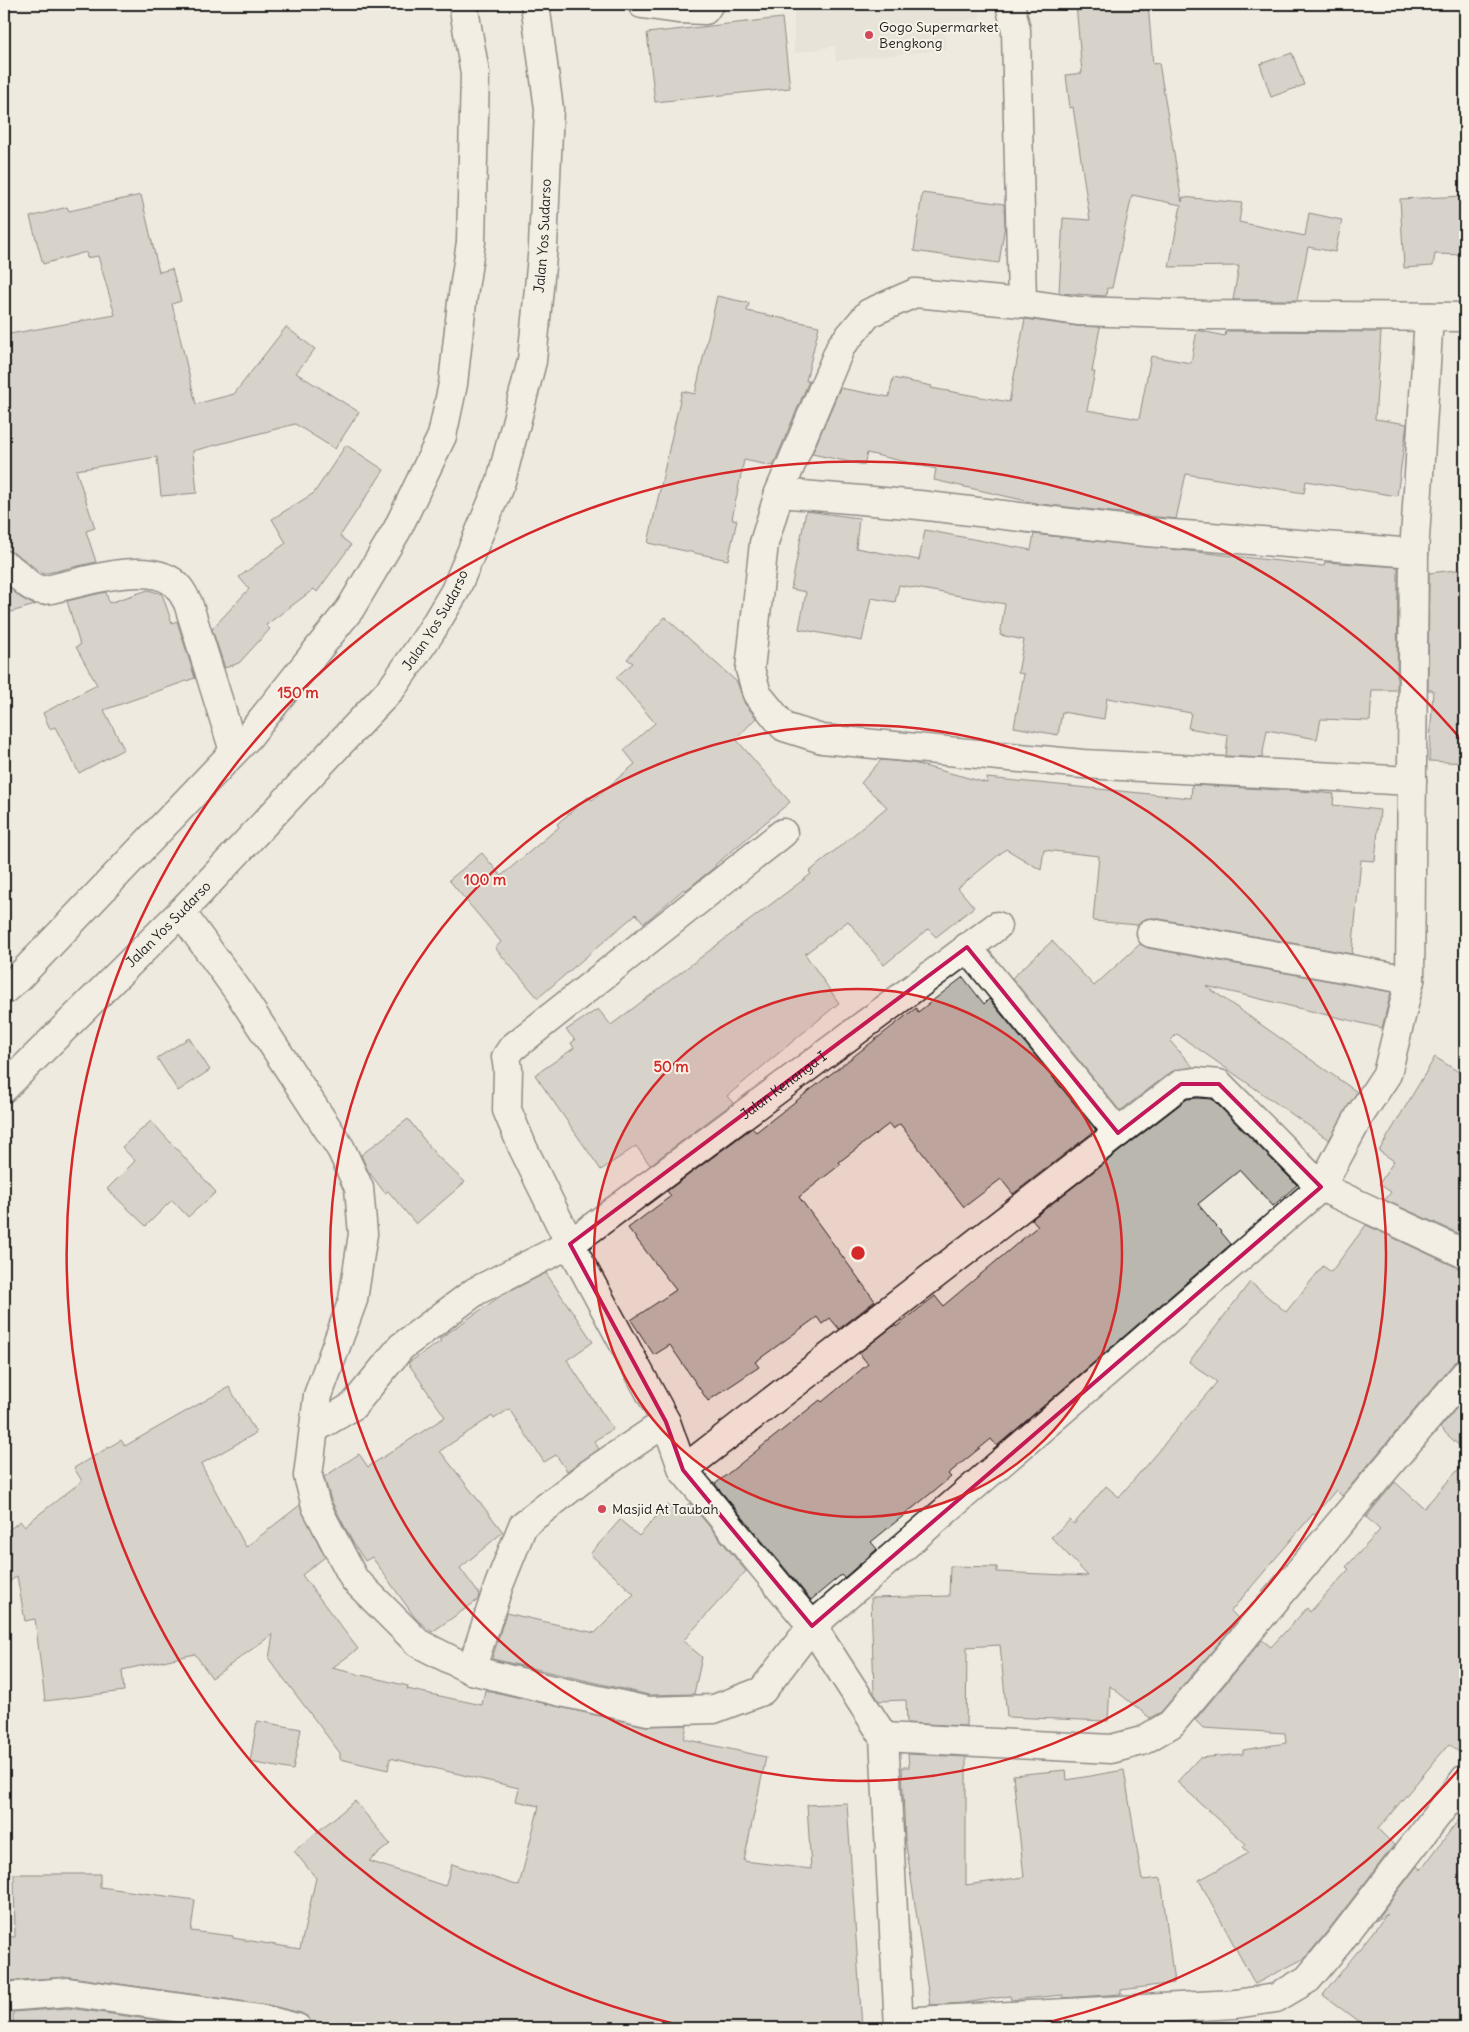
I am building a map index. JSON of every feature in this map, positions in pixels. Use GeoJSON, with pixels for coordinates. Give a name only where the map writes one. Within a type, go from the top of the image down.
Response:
{"type":"FeatureCollection","features":[{"type":"Feature","properties":{"kind":"street"},"geometry":{"type":"LineString","coordinates":[[4,990],[248,737],[350,609],[397,530],[442,436],[453,384],[471,242],[475,72],[463,4]]}},
{"type":"Feature","properties":{"kind":"street","name":"Jalan Yos Sudarso"},"geometry":{"type":"LineString","coordinates":[[4,1088],[181,912],[392,688],[430,633],[455,591],[500,481],[532,361],[543,246],[549,109],[535,4]]}},
{"type":"Feature","properties":{"kind":"street"},"geometry":{"type":"LineString","coordinates":[[642,4],[705,10],[709,4]]}},
{"type":"Feature","properties":{"kind":"street"},"geometry":{"type":"LineString","coordinates":[[1010,4],[1016,30],[1022,303]]}},
{"type":"Feature","properties":{"kind":"street"},"geometry":{"type":"LineString","coordinates":[[1412,781],[1083,764],[822,739],[784,727],[757,694],[750,669],[764,543],[779,494],[841,346],[868,313],[915,293],[1022,303],[1078,311],[1206,315],[1465,317]]}},
{"type":"Feature","properties":{"kind":"street"},"geometry":{"type":"LineString","coordinates":[[181,912],[238,991],[341,1149],[359,1188],[363,1234],[353,1300],[318,1395],[308,1476],[316,1506],[354,1579],[418,1643],[472,1670],[648,1711],[714,1709],[762,1691],[812,1626],[1322,1186],[1360,1115],[1387,1074],[1410,980],[1414,553],[1429,317]]}},
{"type":"Feature","properties":{"kind":"street"},"geometry":{"type":"LineString","coordinates":[[779,494],[919,505],[1147,532],[1414,553]]}},
{"type":"Feature","properties":{"kind":"street"},"geometry":{"type":"LineString","coordinates":[[4,565],[12,568],[29,585],[42,590],[92,579],[145,573],[159,575],[178,585],[188,603],[234,751]]}},
{"type":"Feature","properties":{"kind":"street"},"geometry":{"type":"LineString","coordinates":[[783,833],[512,1048],[506,1057],[508,1068],[508,1110],[523,1148],[570,1244],[666,1422],[683,1470],[812,1626],[884,1737],[899,2025],[1236,2004],[1276,1998],[1308,1979],[1465,1779]]}},
{"type":"Feature","properties":{"kind":"street","name":"Jalan Kenanga I"},"geometry":{"type":"LineString","coordinates":[[314,1429],[353,1406],[401,1346],[476,1291],[570,1244],[997,926]]}},
{"type":"Feature","properties":{"kind":"street"},"geometry":{"type":"LineString","coordinates":[[1151,933],[1410,980]]}},
{"type":"Feature","properties":{"kind":"street"},"geometry":{"type":"LineString","coordinates":[[968,947],[1118,1133]]}},
{"type":"Feature","properties":{"kind":"street"},"geometry":{"type":"LineString","coordinates":[[683,1470],[1181,1084],[1197,1082],[1219,1084],[1322,1186],[1465,1254]]}},
{"type":"Feature","properties":{"kind":"street"},"geometry":{"type":"LineString","coordinates":[[884,1737],[1111,1749],[1142,1741],[1170,1724],[1465,1374]]}},
{"type":"Feature","properties":{"kind":"street"},"geometry":{"type":"LineString","coordinates":[[472,1670],[498,1585],[523,1525],[589,1474],[666,1422]]}},
{"type":"Feature","properties":{"kind":"street"},"geometry":{"type":"LineString","coordinates":[[4,1997],[68,1992],[266,2020],[297,2028]]}},
{"type":"Feature","properties":{"kind":"highlighted area"},"geometry":{"type":"Polygon","coordinates":[[[967,947],[1118,1133],[1181,1084],[1219,1084],[1321,1187],[812,1626],[683,1470],[666,1422],[570,1244],[967,947]]]}},
{"type":"Feature","properties":{"kind":"shaded area","name":"Gogo Supermarket Bengkong"},"geometry":{"type":"Polygon","coordinates":[[[794,4],[979,4],[980,19],[942,23],[947,49],[836,61],[835,46],[794,53],[794,4]]]}},
{"type":"Feature","properties":{"kind":"building"},"geometry":{"type":"Polygon","coordinates":[[[1076,4],[1148,4],[1153,64],[1159,63],[1182,202],[1183,197],[1242,203],[1239,222],[1305,236],[1309,213],[1342,220],[1335,252],[1308,247],[1297,300],[1233,300],[1239,266],[1169,267],[1181,205],[1132,195],[1112,288],[1107,288],[1106,296],[1059,293],[1063,218],[1090,220],[1073,107],[1070,108],[1066,75],[1082,73],[1076,4]]]}},
{"type":"Feature","properties":{"kind":"building"},"geometry":{"type":"Polygon","coordinates":[[[782,18],[790,88],[655,102],[647,33],[782,18]]]}},
{"type":"Feature","properties":{"kind":"building"},"geometry":{"type":"Polygon","coordinates":[[[1292,53],[1304,85],[1271,97],[1260,64],[1292,53]]]}},
{"type":"Feature","properties":{"kind":"building"},"geometry":{"type":"Polygon","coordinates":[[[922,193],[1004,204],[1005,225],[999,263],[914,251],[922,193]]]}},
{"type":"Feature","properties":{"kind":"building"},"geometry":{"type":"Polygon","coordinates":[[[141,195],[159,272],[172,269],[181,301],[172,304],[196,404],[234,394],[286,327],[315,349],[296,373],[359,412],[335,449],[295,424],[193,451],[197,493],[161,496],[157,457],[76,470],[95,528],[86,531],[96,562],[43,574],[18,555],[4,550],[4,335],[115,315],[98,256],[87,258],[86,252],[43,264],[30,217],[67,207],[69,211],[141,195]]]}},
{"type":"Feature","properties":{"kind":"building"},"geometry":{"type":"Polygon","coordinates":[[[1465,196],[1465,255],[1435,254],[1433,266],[1404,268],[1400,199],[1465,196]]]}},
{"type":"Feature","properties":{"kind":"building"},"geometry":{"type":"Polygon","coordinates":[[[717,296],[749,303],[747,311],[819,326],[806,381],[809,381],[773,466],[744,460],[732,519],[737,520],[728,560],[648,543],[682,391],[695,394],[717,296]]]}},
{"type":"Feature","properties":{"kind":"building"},"geometry":{"type":"Polygon","coordinates":[[[1025,319],[1076,326],[1100,327],[1092,372],[1095,372],[1087,410],[1139,419],[1151,356],[1191,363],[1197,330],[1225,336],[1226,331],[1381,332],[1375,419],[1407,424],[1397,496],[1306,481],[1304,493],[1186,474],[1176,519],[1040,504],[934,480],[936,469],[867,453],[864,465],[812,454],[840,388],[889,397],[893,378],[932,386],[931,388],[1009,402],[1025,319]]]}},
{"type":"Feature","properties":{"kind":"building"},"geometry":{"type":"Polygon","coordinates":[[[346,445],[384,470],[340,536],[351,545],[317,592],[314,589],[266,625],[270,629],[239,663],[225,668],[212,629],[249,589],[239,577],[286,543],[272,519],[314,493],[346,445]]]}},
{"type":"Feature","properties":{"kind":"building"},"geometry":{"type":"Polygon","coordinates":[[[806,511],[859,518],[856,548],[919,560],[925,530],[1031,550],[1034,534],[1324,566],[1325,562],[1398,567],[1397,690],[1372,690],[1370,721],[1321,719],[1317,739],[1267,730],[1262,758],[1226,756],[1228,735],[1188,728],[1191,713],[1107,698],[1104,719],[1062,712],[1058,735],[1014,727],[1024,674],[1018,673],[1024,640],[1000,635],[1005,604],[899,585],[895,602],[871,598],[862,641],[799,629],[806,592],[791,589],[806,511]]]}},
{"type":"Feature","properties":{"kind":"building"},"geometry":{"type":"Polygon","coordinates":[[[1465,569],[1465,763],[1429,761],[1433,690],[1428,690],[1429,573],[1465,569]]]}},
{"type":"Feature","properties":{"kind":"building"},"geometry":{"type":"Polygon","coordinates":[[[4,583],[21,598],[35,605],[4,614],[4,583]]]}},
{"type":"Feature","properties":{"kind":"building"},"geometry":{"type":"Polygon","coordinates":[[[148,590],[162,594],[172,623],[177,621],[195,678],[104,710],[124,749],[79,773],[55,727],[50,729],[43,713],[97,685],[76,647],[80,645],[67,601],[106,592],[109,603],[148,590]]]}},
{"type":"Feature","properties":{"kind":"building"},"geometry":{"type":"Polygon","coordinates":[[[665,617],[737,682],[745,704],[756,718],[736,739],[790,802],[716,866],[685,891],[684,889],[644,923],[636,914],[538,998],[495,948],[501,942],[449,880],[482,853],[501,876],[559,827],[557,824],[588,797],[592,800],[635,764],[624,750],[655,723],[616,677],[633,663],[627,659],[665,617]]]}},
{"type":"Feature","properties":{"kind":"building"},"geometry":{"type":"Polygon","coordinates":[[[881,760],[913,763],[987,783],[987,778],[1191,798],[1192,785],[1315,792],[1334,794],[1333,805],[1380,810],[1375,861],[1361,860],[1352,954],[1154,918],[1145,919],[1138,925],[1093,921],[1099,856],[1044,850],[1041,870],[1006,849],[958,888],[974,907],[936,937],[928,929],[884,965],[848,921],[805,954],[839,1003],[727,1096],[733,1103],[650,1165],[636,1146],[601,1170],[535,1075],[574,1048],[571,1043],[575,1040],[566,1030],[598,1009],[611,1025],[811,874],[809,872],[887,807],[861,783],[881,760]]]}},
{"type":"Feature","properties":{"kind":"building"},"geometry":{"type":"Polygon","coordinates":[[[1052,941],[1094,986],[1140,944],[1148,948],[1391,992],[1382,1028],[1206,986],[1357,1092],[1329,1140],[1177,1034],[1170,1041],[1193,1067],[1171,1072],[1120,1111],[1012,978],[1052,941]]]}},
{"type":"Feature","properties":{"kind":"building"},"geometry":{"type":"Polygon","coordinates":[[[963,977],[984,1004],[989,999],[1096,1130],[1013,1194],[1001,1179],[964,1207],[900,1124],[893,1129],[889,1124],[839,1162],[841,1164],[799,1197],[875,1301],[839,1329],[830,1318],[822,1324],[817,1317],[755,1362],[759,1367],[708,1401],[670,1345],[654,1355],[631,1320],[676,1290],[628,1228],[671,1196],[667,1191],[752,1128],[756,1132],[916,1008],[918,1012],[963,977]]]}},
{"type":"Feature","properties":{"kind":"building"},"geometry":{"type":"Polygon","coordinates":[[[189,1038],[210,1070],[178,1091],[157,1058],[189,1038]]]}},
{"type":"Feature","properties":{"kind":"building"},"geometry":{"type":"Polygon","coordinates":[[[1435,1057],[1465,1076],[1465,1223],[1460,1234],[1385,1200],[1391,1192],[1379,1184],[1394,1161],[1379,1151],[1435,1057]]]}},
{"type":"Feature","properties":{"kind":"building"},"geometry":{"type":"Polygon","coordinates":[[[1187,1099],[1212,1099],[1297,1185],[1273,1206],[1240,1170],[1198,1204],[1231,1244],[997,1446],[991,1439],[948,1474],[951,1477],[871,1542],[877,1549],[844,1578],[841,1575],[811,1600],[715,1484],[820,1400],[822,1402],[868,1364],[859,1353],[935,1296],[943,1306],[1038,1226],[1032,1219],[1187,1099]]]}},
{"type":"Feature","properties":{"kind":"building"},"geometry":{"type":"Polygon","coordinates":[[[408,1119],[436,1155],[465,1182],[416,1224],[388,1191],[385,1193],[368,1171],[361,1155],[408,1119]]]}},
{"type":"Feature","properties":{"kind":"building"},"geometry":{"type":"Polygon","coordinates":[[[151,1121],[216,1192],[188,1217],[172,1200],[146,1226],[107,1189],[135,1161],[122,1147],[151,1121]]]}},
{"type":"Feature","properties":{"kind":"building"},"geometry":{"type":"Polygon","coordinates":[[[1366,1225],[1458,1268],[1465,1269],[1465,1359],[1453,1364],[1342,1496],[1336,1490],[1315,1515],[1313,1514],[1231,1611],[1239,1619],[1161,1712],[1150,1718],[1110,1686],[1108,1721],[1007,1717],[1000,1645],[967,1647],[966,1726],[907,1723],[906,1700],[879,1701],[874,1693],[871,1598],[949,1596],[950,1566],[997,1567],[997,1572],[1088,1576],[1051,1537],[1070,1520],[1074,1524],[1106,1486],[1119,1497],[1217,1382],[1189,1362],[1250,1282],[1286,1312],[1323,1266],[1331,1272],[1366,1225]]]}},
{"type":"Feature","properties":{"kind":"building"},"geometry":{"type":"Polygon","coordinates":[[[546,1273],[593,1342],[567,1360],[613,1429],[594,1441],[599,1449],[567,1471],[556,1455],[544,1462],[509,1409],[494,1419],[492,1416],[440,1451],[503,1532],[460,1568],[479,1594],[478,1600],[432,1632],[416,1619],[372,1557],[365,1561],[352,1541],[331,1500],[324,1477],[359,1454],[368,1467],[445,1417],[408,1363],[441,1341],[439,1339],[502,1295],[546,1273]]]}},
{"type":"Feature","properties":{"kind":"building"},"geometry":{"type":"Polygon","coordinates":[[[229,1387],[256,1433],[201,1464],[246,1547],[300,1505],[325,1557],[302,1575],[358,1649],[332,1668],[408,1686],[407,1689],[482,1705],[485,1690],[645,1726],[687,1725],[684,1739],[766,1757],[744,1861],[811,1869],[807,1805],[847,1803],[862,2028],[312,2028],[308,2017],[301,2013],[268,2005],[70,1977],[4,1981],[4,1936],[15,1937],[14,1874],[100,1874],[100,1887],[195,1900],[191,1931],[233,1936],[233,1938],[300,1949],[316,1878],[294,1851],[355,1801],[390,1844],[369,1861],[445,1886],[452,1864],[519,1886],[539,1806],[516,1801],[519,1788],[390,1758],[388,1770],[340,1759],[340,1753],[269,1659],[273,1634],[212,1678],[195,1654],[122,1670],[124,1691],[45,1701],[35,1619],[25,1621],[17,1576],[4,1586],[4,1534],[20,1521],[24,1526],[82,1481],[74,1468],[121,1440],[125,1446],[229,1387]]]}},
{"type":"Feature","properties":{"kind":"building"},"geometry":{"type":"Polygon","coordinates":[[[1465,1398],[1465,1451],[1440,1428],[1465,1398]]]}},
{"type":"Feature","properties":{"kind":"building"},"geometry":{"type":"Polygon","coordinates":[[[1465,1462],[1465,1757],[1449,1744],[1378,1829],[1394,1845],[1326,1933],[1305,1958],[1255,1984],[1199,1880],[1249,1853],[1243,1847],[1246,1844],[1177,1782],[1199,1758],[1243,1754],[1243,1750],[1286,1743],[1285,1733],[1203,1728],[1195,1720],[1262,1640],[1271,1647],[1307,1608],[1310,1612],[1349,1569],[1346,1567],[1380,1530],[1366,1517],[1395,1482],[1424,1508],[1465,1462]]]}},
{"type":"Feature","properties":{"kind":"building"},"geometry":{"type":"Polygon","coordinates":[[[690,1503],[746,1571],[683,1641],[702,1657],[694,1694],[649,1695],[492,1659],[506,1613],[595,1633],[634,1594],[590,1554],[620,1520],[639,1536],[667,1505],[677,1513],[690,1503]]]}},
{"type":"Feature","properties":{"kind":"building"},"geometry":{"type":"Polygon","coordinates":[[[257,1721],[301,1729],[293,1770],[250,1762],[257,1721]]]}},
{"type":"Feature","properties":{"kind":"building"},"geometry":{"type":"Polygon","coordinates":[[[908,1754],[966,1757],[966,1885],[1024,1877],[1013,1775],[1066,1770],[1067,1780],[1124,1770],[1142,1880],[1161,1878],[1174,1983],[1121,1990],[1121,1994],[1063,1998],[1063,1995],[1011,2000],[1010,1996],[964,2003],[930,2005],[905,1838],[902,1767],[909,1767],[908,1754]]]}},
{"type":"Feature","properties":{"kind":"building"},"geometry":{"type":"Polygon","coordinates":[[[1465,1811],[1465,2028],[1367,2028],[1323,1995],[1387,1914],[1375,1921],[1417,1866],[1421,1870],[1465,1811]]]}},
{"type":"Feature","properties":{"kind":"building"},"geometry":{"type":"Polygon","coordinates":[[[68,2008],[213,2028],[13,2028],[13,2012],[68,2008]]]}},
{"type":"Feature","properties":{"kind":"place","name":"Gogo Supermarket Bengkong"},"geometry":{"type":"Point","coordinates":[869,35]}},
{"type":"Feature","properties":{"kind":"place","name":"Masjid At Taubah"},"geometry":{"type":"Point","coordinates":[602,1509]}}]}
